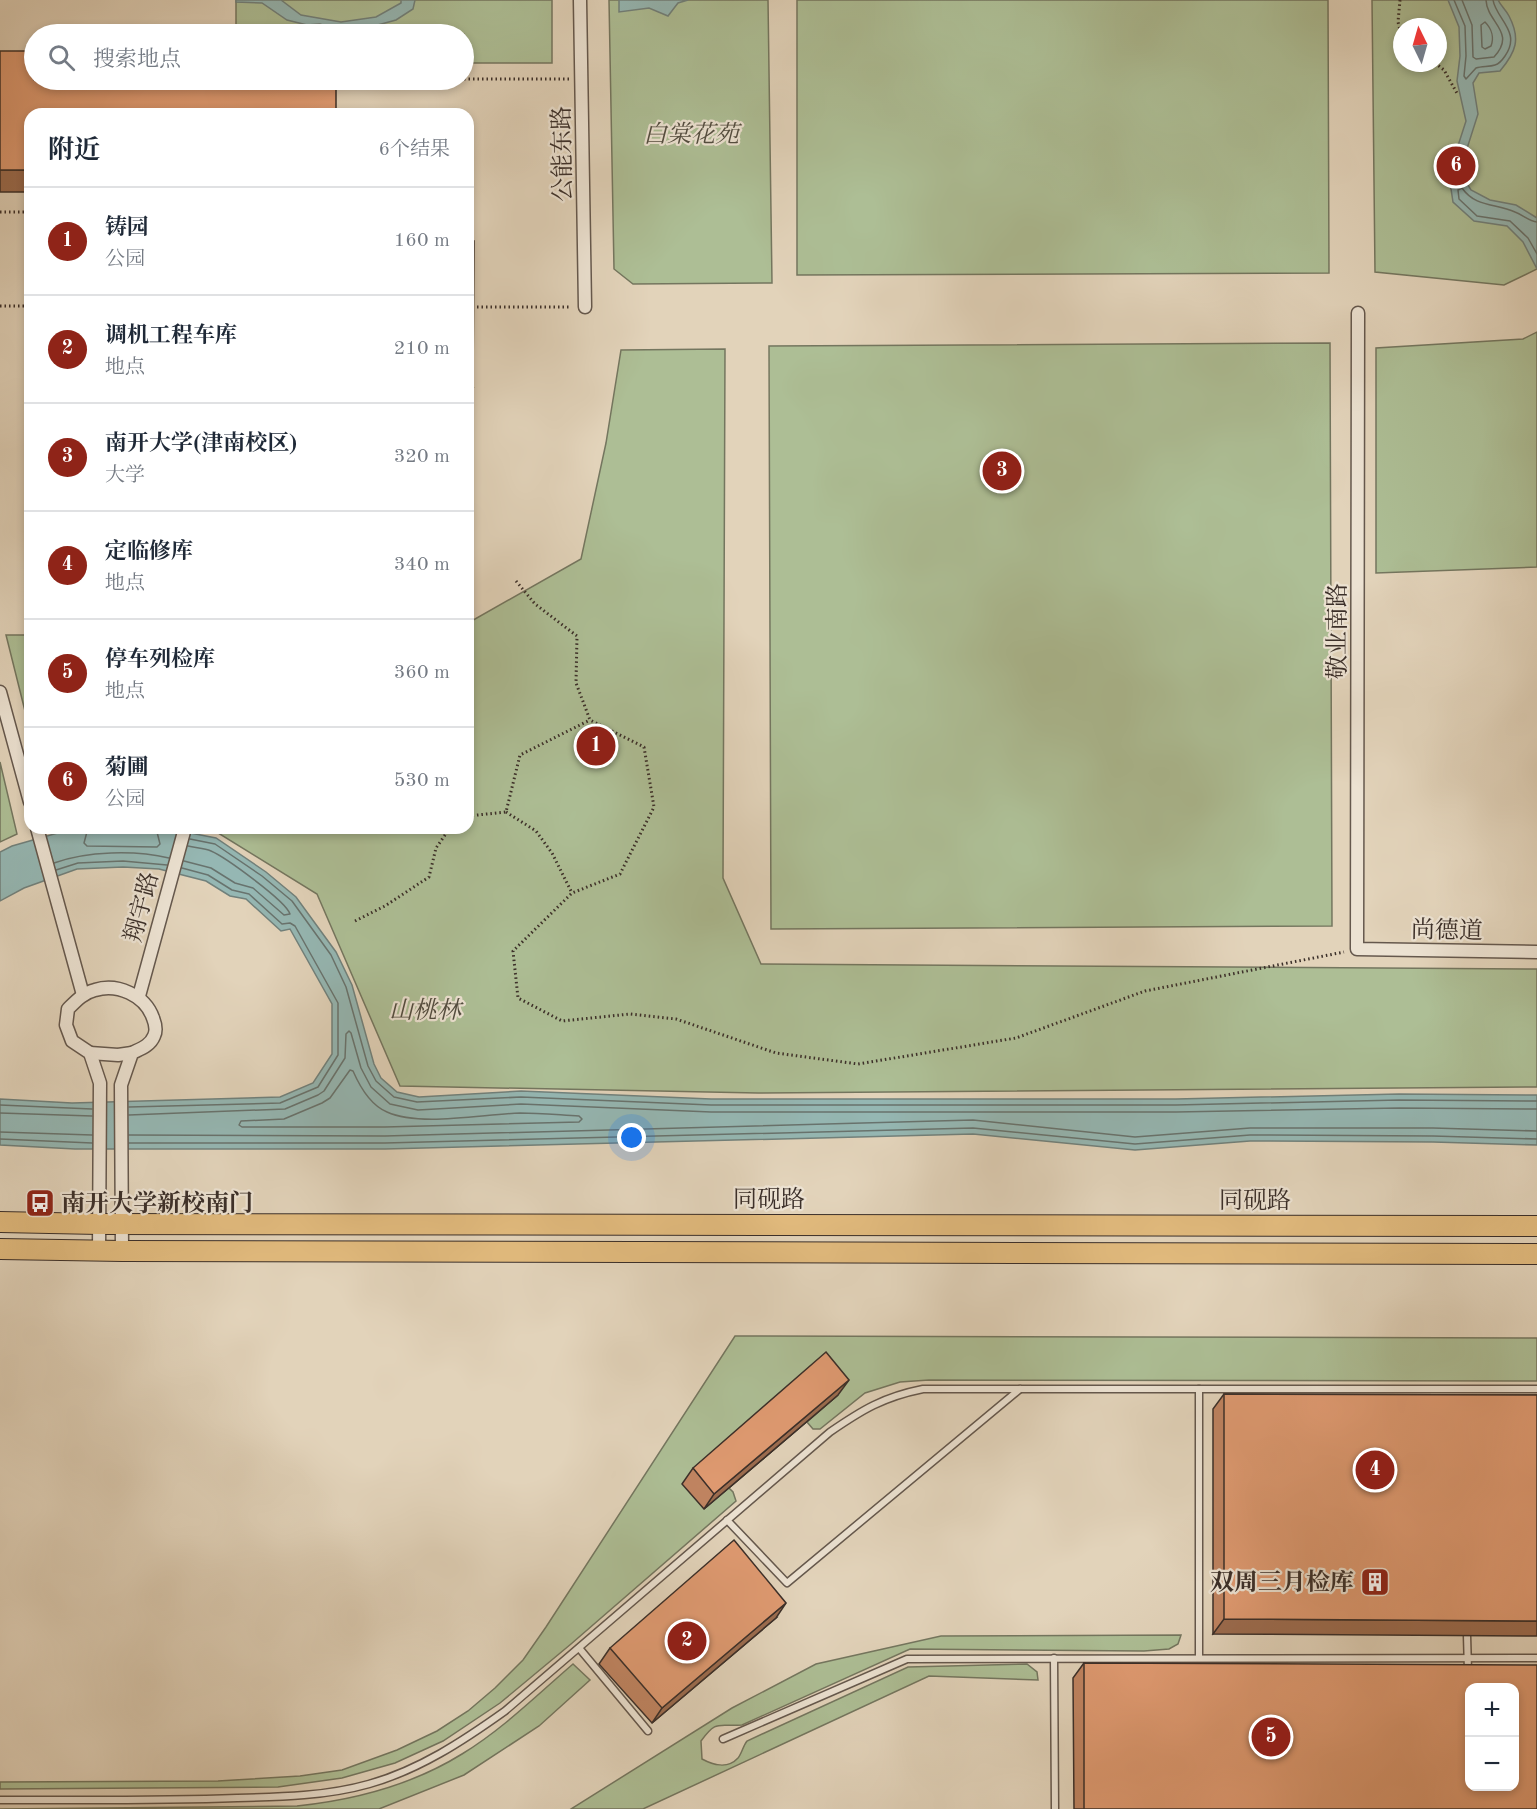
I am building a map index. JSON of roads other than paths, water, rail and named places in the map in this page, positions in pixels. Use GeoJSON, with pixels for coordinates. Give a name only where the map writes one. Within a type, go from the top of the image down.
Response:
{"type":"FeatureCollection","features":[{"type":"Feature","properties":{"kind":"main road","name":"同砚路"},"geometry":{"type":"LineString","coordinates":[[0,1222],[1537,1226]]}},
{"type":"Feature","properties":{"kind":"main road"},"geometry":{"type":"LineString","coordinates":[[0,1249],[1537,1254]]}},
{"type":"Feature","properties":{"kind":"street","name":"公能东路"},"geometry":{"type":"LineString","coordinates":[[580,0],[585,307]]}},
{"type":"Feature","properties":{"kind":"street","name":"敬业南路"},"geometry":{"type":"LineString","coordinates":[[1357,949],[1358,313]]}},
{"type":"Feature","properties":{"kind":"street"},"geometry":{"type":"LineString","coordinates":[[0,692],[24,780]]}},
{"type":"Feature","properties":{"kind":"street"},"geometry":{"type":"LineString","coordinates":[[39,834],[83,994]]}},
{"type":"Feature","properties":{"kind":"street","name":"翔宇路"},"geometry":{"type":"LineString","coordinates":[[138,996],[183,834]]}},
{"type":"Feature","properties":{"kind":"street","name":"尚德道"},"geometry":{"type":"LineString","coordinates":[[1357,949],[1537,952]]}},
{"type":"Feature","properties":{"kind":"street"},"geometry":{"type":"LineString","coordinates":[[110,988],[138,996],[151,1011],[155,1025],[155,1035],[147,1045],[132,1053],[103,1055],[90,1053],[72,1041],[66,1025],[68,1009],[83,994],[96,989],[110,988]]}},
{"type":"Feature","properties":{"kind":"street"},"geometry":{"type":"LineString","coordinates":[[90,1053],[100,1083],[99,1251]]}},
{"type":"Feature","properties":{"kind":"street"},"geometry":{"type":"LineString","coordinates":[[122,1251],[121,1085],[132,1053]]}},
{"type":"Feature","properties":{"kind":"lane"},"geometry":{"type":"LineString","coordinates":[[0,1800],[280,1797],[329,1792],[369,1784],[408,1769],[473,1734],[505,1711],[830,1432],[867,1407],[897,1394],[922,1389],[1537,1389]]}},
{"type":"Feature","properties":{"kind":"lane"},"geometry":{"type":"LineString","coordinates":[[727,1520],[787,1584],[1020,1389]]}},
{"type":"Feature","properties":{"kind":"lane"},"geometry":{"type":"LineString","coordinates":[[1198,1389],[1199,1658]]}},
{"type":"Feature","properties":{"kind":"lane"},"geometry":{"type":"LineString","coordinates":[[1467,1635],[1468,1680]]}},
{"type":"Feature","properties":{"kind":"lane"},"geometry":{"type":"LineString","coordinates":[[579,1648],[648,1731]]}},
{"type":"Feature","properties":{"kind":"lane"},"geometry":{"type":"LineString","coordinates":[[1054,1658],[1055,1809]]}},
{"type":"Feature","properties":{"kind":"lane"},"geometry":{"type":"LineString","coordinates":[[723,1739],[907,1659],[1537,1658]]}},
{"type":"Feature","properties":{"kind":"water"},"geometry":{"type":"Polygon","coordinates":[[[236,0],[281,0],[301,15],[341,22],[376,17],[401,3],[401,0],[415,0],[413,9],[396,20],[381,24],[303,24],[287,20],[262,3],[236,2],[236,0]]]}},
{"type":"Feature","properties":{"kind":"water"},"geometry":{"type":"Polygon","coordinates":[[[619,0],[688,0],[678,3],[668,16],[649,8],[619,12],[619,0]]]}},
{"type":"Feature","properties":{"kind":"water"},"geometry":{"type":"Polygon","coordinates":[[[1448,0],[1498,0],[1513,24],[1516,38],[1510,58],[1500,71],[1479,73],[1473,83],[1478,114],[1461,174],[1471,190],[1490,200],[1516,205],[1537,218],[1537,269],[1523,242],[1507,226],[1474,221],[1453,202],[1450,182],[1456,152],[1466,121],[1457,81],[1460,56],[1459,27],[1448,0]]]}},
{"type":"Feature","properties":{"kind":"water"},"geometry":{"type":"Polygon","coordinates":[[[54,834],[196,834],[216,838],[266,872],[296,897],[336,952],[352,985],[374,1064],[381,1078],[397,1092],[419,1097],[521,1091],[711,1099],[1176,1099],[1399,1094],[1537,1095],[1537,1145],[1250,1141],[1135,1150],[973,1134],[385,1149],[75,1149],[0,1145],[0,1099],[72,1103],[280,1097],[313,1083],[332,1054],[332,1004],[290,929],[281,931],[246,899],[230,896],[206,881],[159,869],[123,867],[77,869],[24,888],[0,901],[0,852],[12,846],[54,834]]]}},
{"type":"Feature","properties":{"kind":"place","name":"菊圃"},"geometry":{"type":"Point","coordinates":[1456,166]}},
{"type":"Feature","properties":{"kind":"place","name":"南开大学(津南校区)"},"geometry":{"type":"Point","coordinates":[1002,471]}},
{"type":"Feature","properties":{"kind":"place","name":"铸园"},"geometry":{"type":"Point","coordinates":[596,746]}},
{"type":"Feature","properties":{"kind":"place","name":"南开大学新校南门"},"geometry":{"type":"Point","coordinates":[40,1203]}},
{"type":"Feature","properties":{"kind":"place","name":"定临修库"},"geometry":{"type":"Point","coordinates":[1375,1470]}},
{"type":"Feature","properties":{"kind":"place","name":"双周三月检库"},"geometry":{"type":"Point","coordinates":[1375,1582]}},
{"type":"Feature","properties":{"kind":"place","name":"调机工程车库"},"geometry":{"type":"Point","coordinates":[687,1641]}},
{"type":"Feature","properties":{"kind":"place","name":"停车列检库"},"geometry":{"type":"Point","coordinates":[1271,1737]}},
{"type":"Feature","properties":{"kind":"park label","name":"白棠花苑"},"geometry":{"type":"Point","coordinates":[691,134]}},
{"type":"Feature","properties":{"kind":"park label","name":"山桃林"},"geometry":{"type":"Point","coordinates":[425,1010]}}]}
